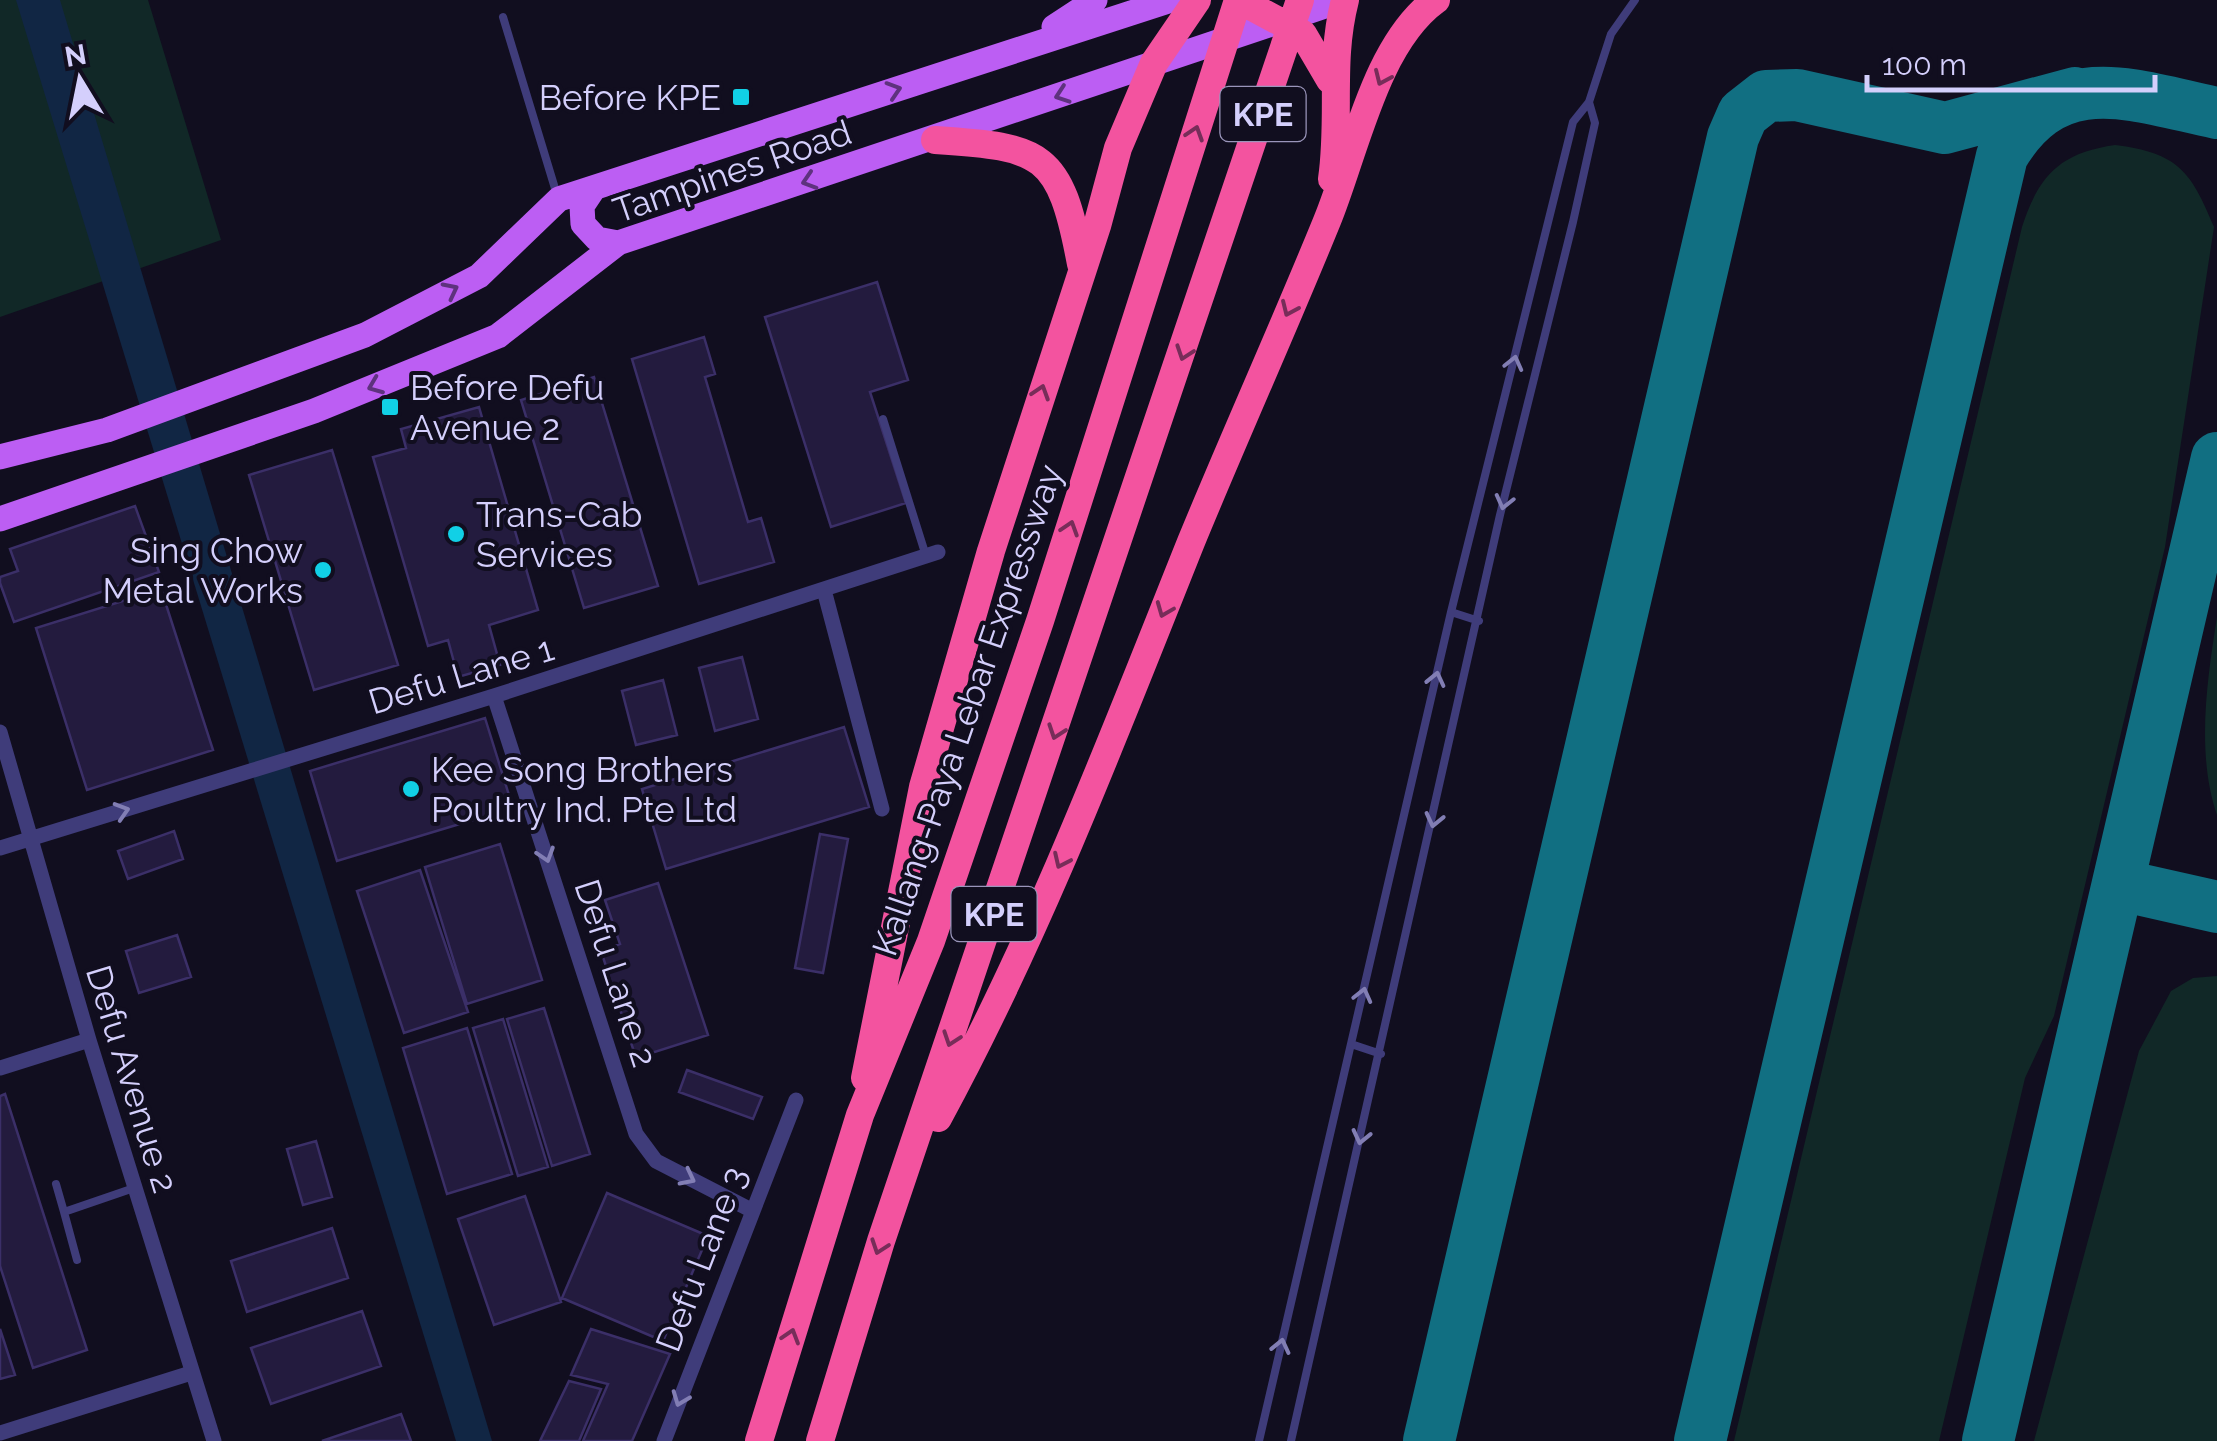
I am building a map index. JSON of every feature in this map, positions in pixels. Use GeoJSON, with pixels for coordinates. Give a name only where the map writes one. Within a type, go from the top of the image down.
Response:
{"type":"FeatureCollection","features":[{"type":"Feature","properties":{"kind":"highway"},"geometry":{"type":"LineString","coordinates":[[860,1115],[869,1049],[923,787],[1118,148],[1154,64],[1197,0]]}},
{"type":"Feature","properties":{"kind":"highway"},"geometry":{"type":"LineString","coordinates":[[1239,0],[1291,10],[1333,86]]}},
{"type":"Feature","properties":{"kind":"highway","name":"Kallang-Paya Lebar Expressway"},"geometry":{"type":"LineString","coordinates":[[759,1441],[860,1115],[931,941],[1040,621],[1239,0]]}},
{"type":"Feature","properties":{"kind":"highway"},"geometry":{"type":"LineString","coordinates":[[1328,220],[1337,133],[1333,86],[1344,0]]}},
{"type":"Feature","properties":{"kind":"highway"},"geometry":{"type":"LineString","coordinates":[[900,1188],[975,1050],[1076,829],[1242,416],[1328,220],[1377,87],[1402,33],[1436,0]]}},
{"type":"Feature","properties":{"kind":"highway","name":"KPE"},"geometry":{"type":"LineString","coordinates":[[820,1441],[900,1188],[1087,640],[1291,10]]}},
{"type":"Feature","properties":{"kind":"highway"},"geometry":{"type":"LineString","coordinates":[[935,140],[1008,144],[1039,160],[1060,186],[1082,265]]}},
{"type":"Feature","properties":{"kind":"main road"},"geometry":{"type":"LineString","coordinates":[[1020,48],[1095,0]]}},
{"type":"Feature","properties":{"kind":"main road","name":"Tampines Road"},"geometry":{"type":"LineString","coordinates":[[0,457],[107,430],[365,335],[480,276],[558,200],[1171,0]]}},
{"type":"Feature","properties":{"kind":"main road","name":"Tampines Road"},"geometry":{"type":"LineString","coordinates":[[0,519],[314,411],[498,336],[618,243],[935,140],[1154,64],[1291,10],[1344,0]]}},
{"type":"Feature","properties":{"kind":"main road"},"geometry":{"type":"LineString","coordinates":[[594,188],[582,206],[583,224],[597,238],[618,243]]}},
{"type":"Feature","properties":{"kind":"street","name":"Defu Lane 1"},"geometry":{"type":"LineString","coordinates":[[0,848],[494,696],[932,554]]}},
{"type":"Feature","properties":{"kind":"street"},"geometry":{"type":"LineString","coordinates":[[824,590],[882,809]]}},
{"type":"Feature","properties":{"kind":"street","name":"Defu Lane 2"},"geometry":{"type":"LineString","coordinates":[[494,696],[636,1134],[656,1161],[751,1210]]}},
{"type":"Feature","properties":{"kind":"street","name":"Defu Avenue 2"},"geometry":{"type":"LineString","coordinates":[[0,732],[88,1040],[214,1441]]}},
{"type":"Feature","properties":{"kind":"street"},"geometry":{"type":"LineString","coordinates":[[0,1068],[88,1040]]}},
{"type":"Feature","properties":{"kind":"street","name":"Defu Lane 3"},"geometry":{"type":"LineString","coordinates":[[664,1441],[796,1100]]}},
{"type":"Feature","properties":{"kind":"street"},"geometry":{"type":"LineString","coordinates":[[0,1433],[191,1373]]}},
{"type":"Feature","properties":{"kind":"lane"},"geometry":{"type":"LineString","coordinates":[[1259,1441],[1451,612],[1572,122],[1590,102],[1611,34],[1636,0]]}},
{"type":"Feature","properties":{"kind":"lane"},"geometry":{"type":"LineString","coordinates":[[502,16],[558,200]]}},
{"type":"Feature","properties":{"kind":"lane"},"geometry":{"type":"LineString","coordinates":[[1291,1441],[1573,222],[1595,123],[1590,102]]}},
{"type":"Feature","properties":{"kind":"lane"},"geometry":{"type":"LineString","coordinates":[[1550,217],[1573,222]]}},
{"type":"Feature","properties":{"kind":"lane"},"geometry":{"type":"LineString","coordinates":[[883,419],[932,554]]}},
{"type":"Feature","properties":{"kind":"lane"},"geometry":{"type":"LineString","coordinates":[[1451,612],[1478,621]]}},
{"type":"Feature","properties":{"kind":"lane"},"geometry":{"type":"LineString","coordinates":[[1351,1044],[1381,1054]]}},
{"type":"Feature","properties":{"kind":"lane"},"geometry":{"type":"LineString","coordinates":[[56,1184],[77,1260]]}},
{"type":"Feature","properties":{"kind":"lane"},"geometry":{"type":"LineString","coordinates":[[64,1212],[134,1188]]}},
{"type":"Feature","properties":{"kind":"green space"},"geometry":{"type":"Polygon","coordinates":[[[0,0],[148,0],[221,240],[0,317],[0,0]]]}},
{"type":"Feature","properties":{"kind":"green space"},"geometry":{"type":"Polygon","coordinates":[[[2115,145],[2154,153],[2180,168],[2198,192],[2214,227],[2165,547],[2054,1016],[2025,1078],[1939,1441],[1734,1441],[2022,227],[2036,193],[2054,170],[2080,154],[2115,145]]]}},
{"type":"Feature","properties":{"kind":"green space"},"geometry":{"type":"Polygon","coordinates":[[[2217,617],[2217,815],[2205,742],[2217,617]]]}},
{"type":"Feature","properties":{"kind":"green space"},"geometry":{"type":"Polygon","coordinates":[[[2217,976],[2217,1441],[2034,1441],[2139,1051],[2171,991],[2193,978],[2217,976]]]}},
{"type":"Feature","properties":{"kind":"water"},"geometry":{"type":"Polygon","coordinates":[[[16,0],[60,0],[492,1441],[456,1441],[16,0]]]}},
{"type":"Feature","properties":{"kind":"building"},"geometry":{"type":"Polygon","coordinates":[[[877,282],[908,380],[870,392],[906,503],[831,527],[765,317],[877,282]]]}},
{"type":"Feature","properties":{"kind":"building"},"geometry":{"type":"Polygon","coordinates":[[[704,337],[715,374],[705,377],[748,522],[761,518],[774,562],[699,584],[632,359],[704,337]]]}},
{"type":"Feature","properties":{"kind":"building"},"geometry":{"type":"Polygon","coordinates":[[[594,377],[658,586],[584,608],[521,400],[594,377]]]}},
{"type":"Feature","properties":{"kind":"building","name":"Trans-Cab Services"},"geometry":{"type":"Polygon","coordinates":[[[479,407],[538,610],[489,625],[500,665],[458,677],[448,640],[428,646],[373,457],[406,448],[401,429],[479,407]]]}},
{"type":"Feature","properties":{"kind":"building","name":"Sing Chow Metal Works"},"geometry":{"type":"Polygon","coordinates":[[[332,450],[398,665],[314,690],[249,475],[332,450]]]}},
{"type":"Feature","properties":{"kind":"building"},"geometry":{"type":"Polygon","coordinates":[[[135,506],[159,572],[14,622],[0,583],[0,577],[18,571],[10,549],[135,506]]]}},
{"type":"Feature","properties":{"kind":"building"},"geometry":{"type":"Polygon","coordinates":[[[161,589],[213,750],[87,790],[36,628],[161,589]]]}},
{"type":"Feature","properties":{"kind":"building"},"geometry":{"type":"Polygon","coordinates":[[[742,657],[758,719],[715,731],[699,668],[742,657]]]}},
{"type":"Feature","properties":{"kind":"building"},"geometry":{"type":"Polygon","coordinates":[[[663,680],[677,735],[636,745],[622,691],[663,680]]]}},
{"type":"Feature","properties":{"kind":"building","name":"Kee Song Brothers Poultry Ind. Pte Ltd"},"geometry":{"type":"Polygon","coordinates":[[[485,718],[513,808],[337,861],[310,771],[485,718]]]}},
{"type":"Feature","properties":{"kind":"building"},"geometry":{"type":"Polygon","coordinates":[[[844,727],[869,807],[666,869],[642,789],[844,727]]]}},
{"type":"Feature","properties":{"kind":"building"},"geometry":{"type":"Polygon","coordinates":[[[174,831],[183,859],[128,879],[118,851],[174,831]]]}},
{"type":"Feature","properties":{"kind":"building"},"geometry":{"type":"Polygon","coordinates":[[[820,834],[848,839],[823,973],[795,968],[820,834]]]}},
{"type":"Feature","properties":{"kind":"building"},"geometry":{"type":"Polygon","coordinates":[[[500,844],[542,980],[467,1004],[425,867],[500,844]]]}},
{"type":"Feature","properties":{"kind":"building"},"geometry":{"type":"Polygon","coordinates":[[[420,870],[468,1012],[404,1033],[357,891],[420,870]]]}},
{"type":"Feature","properties":{"kind":"building"},"geometry":{"type":"Polygon","coordinates":[[[658,883],[708,1035],[636,1058],[601,951],[620,944],[605,900],[658,883]]]}},
{"type":"Feature","properties":{"kind":"building"},"geometry":{"type":"Polygon","coordinates":[[[177,935],[191,977],[139,993],[126,951],[177,935]]]}},
{"type":"Feature","properties":{"kind":"building"},"geometry":{"type":"Polygon","coordinates":[[[544,1008],[590,1154],[552,1166],[507,1019],[544,1008]]]}},
{"type":"Feature","properties":{"kind":"building"},"geometry":{"type":"Polygon","coordinates":[[[503,1019],[548,1167],[518,1176],[473,1028],[503,1019]]]}},
{"type":"Feature","properties":{"kind":"building"},"geometry":{"type":"Polygon","coordinates":[[[467,1028],[512,1174],[447,1194],[403,1048],[467,1028]]]}},
{"type":"Feature","properties":{"kind":"building"},"geometry":{"type":"Polygon","coordinates":[[[687,1070],[762,1097],[753,1119],[679,1092],[687,1070]]]}},
{"type":"Feature","properties":{"kind":"building"},"geometry":{"type":"Polygon","coordinates":[[[5,1094],[87,1350],[33,1368],[0,1266],[0,1096],[5,1094]]]}},
{"type":"Feature","properties":{"kind":"building"},"geometry":{"type":"Polygon","coordinates":[[[316,1141],[332,1197],[303,1205],[287,1149],[316,1141]]]}},
{"type":"Feature","properties":{"kind":"building"},"geometry":{"type":"Polygon","coordinates":[[[607,1193],[708,1236],[663,1341],[562,1298],[607,1193]]]}},
{"type":"Feature","properties":{"kind":"building"},"geometry":{"type":"Polygon","coordinates":[[[525,1196],[561,1302],[494,1325],[458,1219],[525,1196]]]}},
{"type":"Feature","properties":{"kind":"building"},"geometry":{"type":"Polygon","coordinates":[[[332,1228],[348,1278],[247,1312],[231,1261],[332,1228]]]}},
{"type":"Feature","properties":{"kind":"building"},"geometry":{"type":"Polygon","coordinates":[[[362,1311],[381,1366],[271,1404],[251,1348],[362,1311]]]}},
{"type":"Feature","properties":{"kind":"building"},"geometry":{"type":"Polygon","coordinates":[[[0,1329],[15,1375],[0,1379],[0,1329]]]}},
{"type":"Feature","properties":{"kind":"building"},"geometry":{"type":"Polygon","coordinates":[[[591,1329],[670,1354],[632,1441],[583,1441],[608,1384],[571,1375],[591,1329]]]}},
{"type":"Feature","properties":{"kind":"building"},"geometry":{"type":"Polygon","coordinates":[[[569,1381],[601,1389],[579,1441],[540,1441],[569,1381]]]}},
{"type":"Feature","properties":{"kind":"building"},"geometry":{"type":"Polygon","coordinates":[[[401,1414],[411,1441],[322,1441],[401,1414]]]}},
{"type":"Feature","properties":{"kind":"taxiway"},"geometry":{"type":"LineString","coordinates":[[1429,1441],[1733,137],[1743,114],[1766,96],[1797,95],[1945,128],[2075,93]]}},
{"type":"Feature","properties":{"kind":"taxiway"},"geometry":{"type":"LineString","coordinates":[[1700,1441],[2002,156],[2024,127],[2047,108],[2072,97],[2126,94],[2217,113]]}},
{"type":"Feature","properties":{"kind":"taxiway"},"geometry":{"type":"LineString","coordinates":[[1988,1441],[2217,458]]}},
{"type":"Feature","properties":{"kind":"taxiway"},"geometry":{"type":"LineString","coordinates":[[2120,885],[2217,907]]}},
{"type":"Feature","properties":{"kind":"place","name":"Before KPE"},"geometry":{"type":"Point","coordinates":[741,97]}},
{"type":"Feature","properties":{"kind":"place","name":"Before Defu Avenue 2"},"geometry":{"type":"Point","coordinates":[390,407]}},
{"type":"Feature","properties":{"kind":"place","name":"Trans-Cab Services"},"geometry":{"type":"Point","coordinates":[456,534]}},
{"type":"Feature","properties":{"kind":"place","name":"Sing Chow Metal Works"},"geometry":{"type":"Point","coordinates":[323,570]}},
{"type":"Feature","properties":{"kind":"place","name":"Kee Song Brothers Poultry Ind. Pte Ltd"},"geometry":{"type":"Point","coordinates":[411,789]}}]}
